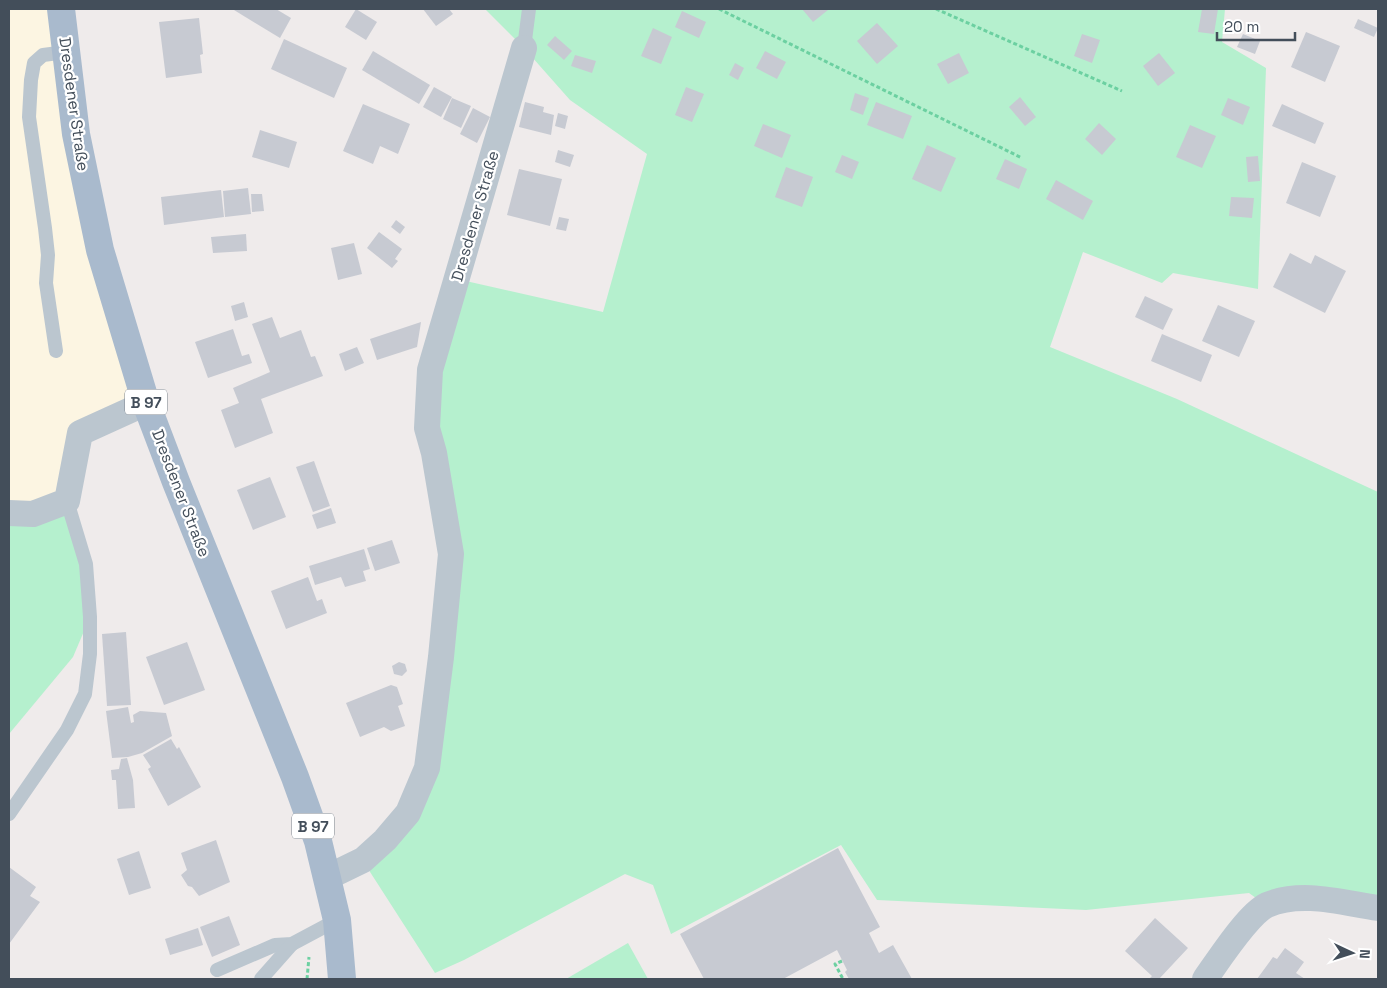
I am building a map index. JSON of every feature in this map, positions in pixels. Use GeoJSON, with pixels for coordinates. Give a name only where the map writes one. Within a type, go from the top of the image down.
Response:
{"type":"FeatureCollection","features":[{"type":"Feature","properties":{"kind":"main road","name":"Dresdener Straße"},"geometry":{"type":"LineString","coordinates":[[61,9],[76,134],[100,250],[146,403],[295,777],[318,841],[337,920],[342,979]]}},
{"type":"Feature","properties":{"kind":"street","name":"Dresdener Straße"},"geometry":{"type":"LineString","coordinates":[[328,877],[363,860],[385,840],[408,813],[427,768],[442,657],[451,554],[434,453],[427,428],[430,370],[524,48]]}},
{"type":"Feature","properties":{"kind":"street"},"geometry":{"type":"LineString","coordinates":[[9,513],[34,514],[68,500],[80,433],[146,403]]}},
{"type":"Feature","properties":{"kind":"street"},"geometry":{"type":"LineString","coordinates":[[1378,890],[1378,918]]}},
{"type":"Feature","properties":{"kind":"street"},"geometry":{"type":"LineString","coordinates":[[1206,979],[1245,926],[1266,906],[1288,900],[1312,898],[1378,908]]}},
{"type":"Feature","properties":{"kind":"lane"},"geometry":{"type":"LineString","coordinates":[[524,48],[529,9]]}},
{"type":"Feature","properties":{"kind":"lane"},"geometry":{"type":"LineString","coordinates":[[56,351],[46,283],[48,255],[45,228],[29,117],[34,63],[43,55],[66,52]]}},
{"type":"Feature","properties":{"kind":"lane"},"geometry":{"type":"LineString","coordinates":[[9,814],[67,730],[85,694],[90,654],[86,564],[68,500]]}},
{"type":"Feature","properties":{"kind":"lane"},"geometry":{"type":"LineString","coordinates":[[261,979],[292,944],[337,920]]}},
{"type":"Feature","properties":{"kind":"lane"},"geometry":{"type":"LineString","coordinates":[[217,970],[275,945],[292,944]]}},
{"type":"Feature","properties":{"kind":"path"},"geometry":{"type":"LineString","coordinates":[[719,9],[1022,158]]}},
{"type":"Feature","properties":{"kind":"path"},"geometry":{"type":"LineString","coordinates":[[936,9],[1122,91]]}},
{"type":"Feature","properties":{"kind":"path"},"geometry":{"type":"LineString","coordinates":[[842,961],[835,964],[843,979]]}},
{"type":"Feature","properties":{"kind":"shaded area"},"geometry":{"type":"Polygon","coordinates":[[[9,9],[58,9],[144,403],[80,433],[67,500],[9,513],[9,9]]]}},
{"type":"Feature","properties":{"kind":"green space"},"geometry":{"type":"Polygon","coordinates":[[[485,9],[1225,9],[1222,42],[1266,68],[1258,289],[1173,273],[1162,283],[1083,252],[1050,347],[1177,399],[1378,492],[1378,908],[1267,906],[1249,893],[1086,910],[877,900],[841,845],[671,934],[653,885],[625,874],[464,960],[435,973],[363,861],[408,813],[451,554],[427,428],[457,279],[603,312],[647,154],[570,100],[524,48],[485,9]]]}},
{"type":"Feature","properties":{"kind":"green space"},"geometry":{"type":"Polygon","coordinates":[[[67,501],[90,617],[73,657],[9,734],[9,513],[67,501]]]}},
{"type":"Feature","properties":{"kind":"green space"},"geometry":{"type":"Polygon","coordinates":[[[628,943],[648,979],[566,979],[628,943]]]}},
{"type":"Feature","properties":{"kind":"building"},"geometry":{"type":"Polygon","coordinates":[[[235,9],[276,9],[291,18],[280,38],[235,9]]]}},
{"type":"Feature","properties":{"kind":"building"},"geometry":{"type":"Polygon","coordinates":[[[356,9],[377,22],[366,40],[345,27],[356,9]]]}},
{"type":"Feature","properties":{"kind":"building"},"geometry":{"type":"Polygon","coordinates":[[[423,9],[449,9],[453,14],[436,26],[423,9]]]}},
{"type":"Feature","properties":{"kind":"building"},"geometry":{"type":"Polygon","coordinates":[[[802,9],[827,9],[828,10],[813,22],[802,9]]]}},
{"type":"Feature","properties":{"kind":"building"},"geometry":{"type":"Polygon","coordinates":[[[1202,9],[1218,9],[1214,34],[1198,32],[1202,9]]]}},
{"type":"Feature","properties":{"kind":"building"},"geometry":{"type":"Polygon","coordinates":[[[682,11],[706,22],[699,38],[675,27],[682,11]]]}},
{"type":"Feature","properties":{"kind":"building"},"geometry":{"type":"Polygon","coordinates":[[[199,18],[203,54],[200,55],[202,73],[166,78],[159,22],[199,18]]]}},
{"type":"Feature","properties":{"kind":"building"},"geometry":{"type":"Polygon","coordinates":[[[1358,19],[1378,28],[1374,37],[1354,28],[1358,19]]]}},
{"type":"Feature","properties":{"kind":"building"},"geometry":{"type":"Polygon","coordinates":[[[877,23],[898,46],[877,64],[857,41],[877,23]]]}},
{"type":"Feature","properties":{"kind":"building"},"geometry":{"type":"Polygon","coordinates":[[[653,28],[672,37],[661,64],[641,56],[653,28]]]}},
{"type":"Feature","properties":{"kind":"building"},"geometry":{"type":"Polygon","coordinates":[[[1306,32],[1340,46],[1325,82],[1291,67],[1306,32]]]}},
{"type":"Feature","properties":{"kind":"building"},"geometry":{"type":"Polygon","coordinates":[[[1082,34],[1100,40],[1092,63],[1074,56],[1082,34]]]}},
{"type":"Feature","properties":{"kind":"building"},"geometry":{"type":"Polygon","coordinates":[[[1243,34],[1260,41],[1255,54],[1237,47],[1243,34]]]}},
{"type":"Feature","properties":{"kind":"building"},"geometry":{"type":"Polygon","coordinates":[[[555,36],[572,51],[564,60],[547,45],[555,36]]]}},
{"type":"Feature","properties":{"kind":"building"},"geometry":{"type":"Polygon","coordinates":[[[284,39],[347,68],[334,98],[271,69],[284,39]]]}},
{"type":"Feature","properties":{"kind":"building"},"geometry":{"type":"Polygon","coordinates":[[[373,51],[430,85],[419,104],[362,70],[373,51]]]}},
{"type":"Feature","properties":{"kind":"building"},"geometry":{"type":"Polygon","coordinates":[[[765,51],[786,62],[777,79],[756,68],[765,51]]]}},
{"type":"Feature","properties":{"kind":"building"},"geometry":{"type":"Polygon","coordinates":[[[959,53],[969,73],[948,84],[937,64],[959,53]]]}},
{"type":"Feature","properties":{"kind":"building"},"geometry":{"type":"Polygon","coordinates":[[[1159,53],[1175,73],[1158,86],[1143,66],[1159,53]]]}},
{"type":"Feature","properties":{"kind":"building"},"geometry":{"type":"Polygon","coordinates":[[[575,55],[596,61],[592,73],[571,66],[575,55]]]}},
{"type":"Feature","properties":{"kind":"building"},"geometry":{"type":"Polygon","coordinates":[[[735,63],[744,68],[738,80],[729,75],[735,63]]]}},
{"type":"Feature","properties":{"kind":"building"},"geometry":{"type":"Polygon","coordinates":[[[434,87],[452,97],[441,117],[423,107],[434,87]]]}},
{"type":"Feature","properties":{"kind":"building"},"geometry":{"type":"Polygon","coordinates":[[[686,87],[704,94],[692,122],[675,115],[686,87]]]}},
{"type":"Feature","properties":{"kind":"building"},"geometry":{"type":"Polygon","coordinates":[[[855,93],[869,98],[863,115],[850,110],[855,93]]]}},
{"type":"Feature","properties":{"kind":"building"},"geometry":{"type":"Polygon","coordinates":[[[1020,97],[1036,117],[1025,126],[1009,107],[1020,97]]]}},
{"type":"Feature","properties":{"kind":"building"},"geometry":{"type":"Polygon","coordinates":[[[452,98],[471,106],[461,128],[443,119],[452,98]]]}},
{"type":"Feature","properties":{"kind":"building"},"geometry":{"type":"Polygon","coordinates":[[[1228,98],[1250,107],[1243,125],[1221,115],[1228,98]]]}},
{"type":"Feature","properties":{"kind":"building"},"geometry":{"type":"Polygon","coordinates":[[[525,102],[544,107],[543,112],[554,115],[551,135],[519,127],[525,102]]]}},
{"type":"Feature","properties":{"kind":"building"},"geometry":{"type":"Polygon","coordinates":[[[876,102],[912,116],[903,139],[867,125],[876,102]]]}},
{"type":"Feature","properties":{"kind":"building"},"geometry":{"type":"Polygon","coordinates":[[[363,104],[410,124],[398,154],[380,146],[373,164],[343,151],[363,104]]]}},
{"type":"Feature","properties":{"kind":"building"},"geometry":{"type":"Polygon","coordinates":[[[1282,104],[1324,123],[1315,144],[1272,126],[1282,104]]]}},
{"type":"Feature","properties":{"kind":"building"},"geometry":{"type":"Polygon","coordinates":[[[473,108],[490,117],[477,143],[460,134],[473,108]]]}},
{"type":"Feature","properties":{"kind":"building"},"geometry":{"type":"Polygon","coordinates":[[[558,113],[568,116],[565,129],[555,126],[558,113]]]}},
{"type":"Feature","properties":{"kind":"building"},"geometry":{"type":"Polygon","coordinates":[[[1099,123],[1116,139],[1102,155],[1085,139],[1099,123]]]}},
{"type":"Feature","properties":{"kind":"building"},"geometry":{"type":"Polygon","coordinates":[[[763,124],[791,135],[782,158],[754,146],[763,124]]]}},
{"type":"Feature","properties":{"kind":"building"},"geometry":{"type":"Polygon","coordinates":[[[1190,125],[1216,136],[1202,168],[1176,157],[1190,125]]]}},
{"type":"Feature","properties":{"kind":"building"},"geometry":{"type":"Polygon","coordinates":[[[260,130],[297,142],[289,168],[252,157],[260,130]]]}},
{"type":"Feature","properties":{"kind":"building"},"geometry":{"type":"Polygon","coordinates":[[[927,145],[956,158],[941,192],[912,179],[927,145]]]}},
{"type":"Feature","properties":{"kind":"building"},"geometry":{"type":"Polygon","coordinates":[[[558,150],[574,155],[570,167],[555,162],[558,150]]]}},
{"type":"Feature","properties":{"kind":"building"},"geometry":{"type":"Polygon","coordinates":[[[842,155],[859,162],[852,179],[835,172],[842,155]]]}},
{"type":"Feature","properties":{"kind":"building"},"geometry":{"type":"Polygon","coordinates":[[[1258,156],[1260,181],[1248,182],[1246,157],[1258,156]]]}},
{"type":"Feature","properties":{"kind":"building"},"geometry":{"type":"Polygon","coordinates":[[[1005,159],[1027,169],[1019,189],[996,179],[1005,159]]]}},
{"type":"Feature","properties":{"kind":"building"},"geometry":{"type":"Polygon","coordinates":[[[1302,162],[1336,176],[1320,217],[1286,203],[1302,162]]]}},
{"type":"Feature","properties":{"kind":"building"},"geometry":{"type":"Polygon","coordinates":[[[786,167],[813,177],[802,207],[775,197],[786,167]]]}},
{"type":"Feature","properties":{"kind":"building"},"geometry":{"type":"Polygon","coordinates":[[[519,169],[562,179],[550,226],[507,215],[519,169]]]}},
{"type":"Feature","properties":{"kind":"building"},"geometry":{"type":"Polygon","coordinates":[[[1056,180],[1093,201],[1083,220],[1046,199],[1056,180]]]}},
{"type":"Feature","properties":{"kind":"building"},"geometry":{"type":"Polygon","coordinates":[[[248,188],[251,214],[225,217],[223,191],[248,188]]]}},
{"type":"Feature","properties":{"kind":"building"},"geometry":{"type":"Polygon","coordinates":[[[221,190],[224,217],[164,225],[161,197],[221,190]]]}},
{"type":"Feature","properties":{"kind":"building"},"geometry":{"type":"Polygon","coordinates":[[[251,194],[262,194],[264,211],[252,212],[251,194]]]}},
{"type":"Feature","properties":{"kind":"building"},"geometry":{"type":"Polygon","coordinates":[[[1231,197],[1254,198],[1252,218],[1229,216],[1231,197]]]}},
{"type":"Feature","properties":{"kind":"building"},"geometry":{"type":"Polygon","coordinates":[[[559,217],[569,219],[566,231],[556,229],[559,217]]]}},
{"type":"Feature","properties":{"kind":"building"},"geometry":{"type":"Polygon","coordinates":[[[396,220],[405,227],[400,234],[391,227],[396,220]]]}},
{"type":"Feature","properties":{"kind":"building"},"geometry":{"type":"Polygon","coordinates":[[[379,232],[402,249],[395,259],[398,261],[392,268],[367,248],[379,232]]]}},
{"type":"Feature","properties":{"kind":"building"},"geometry":{"type":"Polygon","coordinates":[[[246,234],[247,251],[213,253],[211,237],[246,234]]]}},
{"type":"Feature","properties":{"kind":"building"},"geometry":{"type":"Polygon","coordinates":[[[354,243],[362,274],[338,280],[331,248],[354,243]]]}},
{"type":"Feature","properties":{"kind":"building"},"geometry":{"type":"Polygon","coordinates":[[[1290,253],[1311,264],[1315,255],[1346,271],[1325,313],[1273,287],[1290,253]]]}},
{"type":"Feature","properties":{"kind":"building"},"geometry":{"type":"Polygon","coordinates":[[[1145,296],[1173,309],[1163,330],[1135,317],[1145,296]]]}},
{"type":"Feature","properties":{"kind":"building"},"geometry":{"type":"Polygon","coordinates":[[[244,302],[248,317],[235,321],[231,306],[244,302]]]}},
{"type":"Feature","properties":{"kind":"building"},"geometry":{"type":"Polygon","coordinates":[[[1218,305],[1255,321],[1239,357],[1202,341],[1218,305]]]}},
{"type":"Feature","properties":{"kind":"building"},"geometry":{"type":"Polygon","coordinates":[[[272,317],[280,338],[301,330],[311,357],[315,356],[323,376],[261,399],[273,433],[235,448],[221,410],[239,403],[233,388],[270,372],[252,324],[272,317]]]}},
{"type":"Feature","properties":{"kind":"building"},"geometry":{"type":"Polygon","coordinates":[[[421,322],[417,347],[377,360],[370,339],[421,322]]]}},
{"type":"Feature","properties":{"kind":"building"},"geometry":{"type":"Polygon","coordinates":[[[233,329],[242,356],[249,354],[252,363],[208,378],[195,342],[233,329]]]}},
{"type":"Feature","properties":{"kind":"building"},"geometry":{"type":"Polygon","coordinates":[[[1162,334],[1212,355],[1201,382],[1151,361],[1162,334]]]}},
{"type":"Feature","properties":{"kind":"building"},"geometry":{"type":"Polygon","coordinates":[[[357,347],[364,363],[345,371],[339,354],[357,347]]]}},
{"type":"Feature","properties":{"kind":"building"},"geometry":{"type":"Polygon","coordinates":[[[314,461],[330,506],[313,512],[296,467],[314,461]]]}},
{"type":"Feature","properties":{"kind":"building"},"geometry":{"type":"Polygon","coordinates":[[[270,477],[286,517],[253,530],[237,490],[270,477]]]}},
{"type":"Feature","properties":{"kind":"building"},"geometry":{"type":"Polygon","coordinates":[[[331,508],[336,523],[317,529],[312,515],[331,508]]]}},
{"type":"Feature","properties":{"kind":"building"},"geometry":{"type":"Polygon","coordinates":[[[392,540],[400,563],[375,571],[367,548],[392,540]]]}},
{"type":"Feature","properties":{"kind":"building"},"geometry":{"type":"Polygon","coordinates":[[[364,549],[370,569],[363,571],[366,581],[345,587],[341,577],[315,585],[309,566],[364,549]]]}},
{"type":"Feature","properties":{"kind":"building"},"geometry":{"type":"Polygon","coordinates":[[[308,577],[317,601],[322,599],[327,613],[286,629],[271,591],[308,577]]]}},
{"type":"Feature","properties":{"kind":"building"},"geometry":{"type":"Polygon","coordinates":[[[126,632],[131,705],[107,706],[102,634],[126,632]]]}},
{"type":"Feature","properties":{"kind":"building"},"geometry":{"type":"Polygon","coordinates":[[[187,642],[205,690],[164,705],[146,657],[187,642]]]}},
{"type":"Feature","properties":{"kind":"building"},"geometry":{"type":"Polygon","coordinates":[[[399,662],[405,664],[407,671],[402,676],[394,674],[392,666],[399,662]]]}},
{"type":"Feature","properties":{"kind":"building"},"geometry":{"type":"Polygon","coordinates":[[[391,685],[397,687],[403,704],[398,706],[405,726],[391,731],[384,727],[360,737],[346,703],[391,685]]]}},
{"type":"Feature","properties":{"kind":"building"},"geometry":{"type":"Polygon","coordinates":[[[128,707],[131,723],[134,722],[133,715],[140,711],[166,713],[172,736],[142,753],[128,757],[112,758],[106,711],[128,707]]]}},
{"type":"Feature","properties":{"kind":"building"},"geometry":{"type":"Polygon","coordinates":[[[171,739],[177,749],[179,747],[201,787],[168,806],[148,769],[151,767],[143,755],[171,739]]]}},
{"type":"Feature","properties":{"kind":"building"},"geometry":{"type":"Polygon","coordinates":[[[127,758],[133,780],[135,808],[118,809],[116,780],[112,780],[111,770],[119,769],[121,759],[127,758]]]}},
{"type":"Feature","properties":{"kind":"building"},"geometry":{"type":"Polygon","coordinates":[[[216,840],[230,882],[199,896],[192,887],[188,886],[181,875],[187,870],[181,853],[216,840]]]}},
{"type":"Feature","properties":{"kind":"building"},"geometry":{"type":"Polygon","coordinates":[[[838,848],[880,927],[869,933],[879,953],[893,945],[912,979],[849,979],[845,972],[847,970],[837,950],[783,979],[704,979],[680,934],[838,848]]]}},
{"type":"Feature","properties":{"kind":"building"},"geometry":{"type":"Polygon","coordinates":[[[139,851],[151,888],[129,895],[117,859],[139,851]]]}},
{"type":"Feature","properties":{"kind":"building"},"geometry":{"type":"Polygon","coordinates":[[[9,867],[36,887],[30,896],[40,902],[9,944],[9,867]]]}},
{"type":"Feature","properties":{"kind":"building"},"geometry":{"type":"Polygon","coordinates":[[[229,916],[240,945],[212,957],[200,927],[229,916]]]}},
{"type":"Feature","properties":{"kind":"building"},"geometry":{"type":"Polygon","coordinates":[[[1155,918],[1188,948],[1159,979],[1149,979],[1152,976],[1125,951],[1155,918]]]}},
{"type":"Feature","properties":{"kind":"building"},"geometry":{"type":"Polygon","coordinates":[[[198,928],[203,945],[170,955],[165,939],[198,928]]]}},
{"type":"Feature","properties":{"kind":"building"},"geometry":{"type":"Polygon","coordinates":[[[1285,948],[1304,962],[1296,973],[1305,979],[1257,979],[1273,957],[1277,959],[1285,948]]]}}]}
